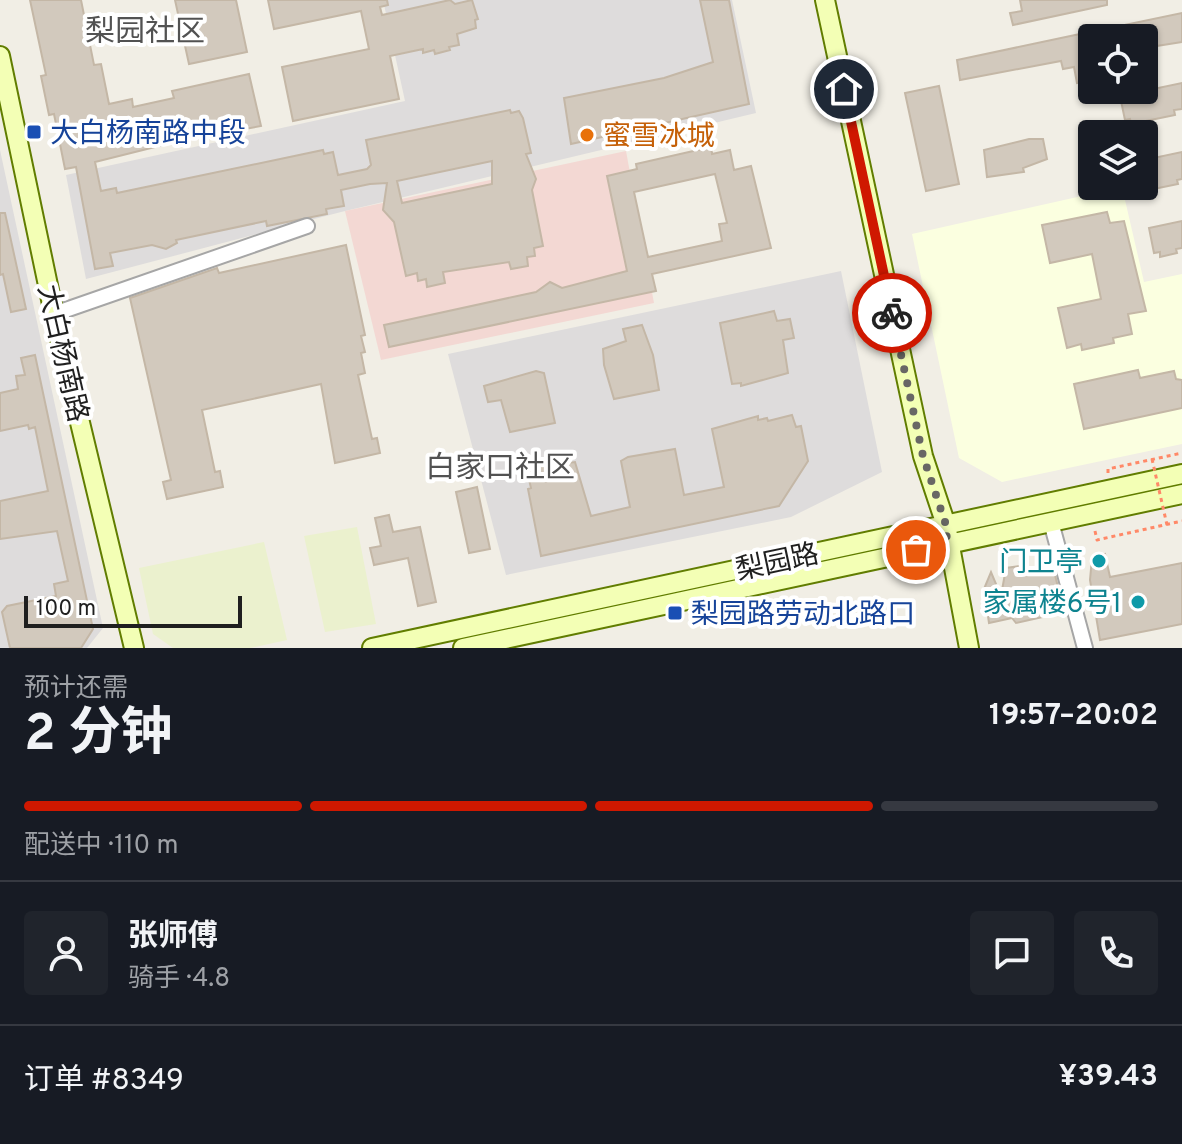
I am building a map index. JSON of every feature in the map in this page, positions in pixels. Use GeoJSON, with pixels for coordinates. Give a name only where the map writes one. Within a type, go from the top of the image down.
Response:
{"type":"FeatureCollection","features":[{"type":"Feature","properties":{"kind":"main road"},"geometry":{"type":"LineString","coordinates":[[825,0],[923,456],[946,534],[969,648]]}},
{"type":"Feature","properties":{"kind":"main road","name":"大白杨南路"},"geometry":{"type":"LineString","coordinates":[[0,56],[54,314],[134,648]]}},
{"type":"Feature","properties":{"kind":"main road","name":"梨园路"},"geometry":{"type":"LineString","coordinates":[[463,648],[515,642],[1182,474]]}},
{"type":"Feature","properties":{"kind":"main road","name":"梨园路"},"geometry":{"type":"LineString","coordinates":[[372,648],[946,534],[1051,522],[1182,494]]}},
{"type":"Feature","properties":{"kind":"street"},"geometry":{"type":"LineString","coordinates":[[54,314],[307,226]]}},
{"type":"Feature","properties":{"kind":"street"},"geometry":{"type":"LineString","coordinates":[[1051,522],[1085,648]]}},
{"type":"Feature","properties":{"kind":"path"},"geometry":{"type":"LineString","coordinates":[[1108,469],[1182,453]]}},
{"type":"Feature","properties":{"kind":"path"},"geometry":{"type":"LineString","coordinates":[[1152,459],[1167,525]]}},
{"type":"Feature","properties":{"kind":"path"},"geometry":{"type":"LineString","coordinates":[[1097,540],[1182,521]]}},
{"type":"Feature","properties":{"kind":"shaded area"},"geometry":{"type":"Polygon","coordinates":[[[383,0],[732,0],[756,113],[341,212],[86,279],[66,175],[405,101],[383,0]]]}},
{"type":"Feature","properties":{"kind":"shaded area"},"geometry":{"type":"Polygon","coordinates":[[[0,150],[103,628],[87,648],[0,648],[0,150]]]}},
{"type":"Feature","properties":{"kind":"shaded area"},"geometry":{"type":"Polygon","coordinates":[[[626,151],[654,303],[381,360],[345,211],[626,151]]]}},
{"type":"Feature","properties":{"kind":"shaded area"},"geometry":{"type":"Polygon","coordinates":[[[1078,197],[1078,200],[1125,200],[1144,282],[1182,274],[1182,444],[1002,482],[959,458],[912,234],[1078,197]]]}},
{"type":"Feature","properties":{"kind":"shaded area"},"geometry":{"type":"Polygon","coordinates":[[[841,271],[882,472],[791,517],[506,575],[448,354],[841,271]]]}},
{"type":"Feature","properties":{"kind":"shaded area"},"geometry":{"type":"Polygon","coordinates":[[[357,527],[376,624],[325,632],[304,536],[357,527]]]}},
{"type":"Feature","properties":{"kind":"shaded area"},"geometry":{"type":"Polygon","coordinates":[[[264,542],[287,640],[250,648],[173,648],[153,634],[139,568],[264,542]]]}},
{"type":"Feature","properties":{"kind":"building"},"geometry":{"type":"Polygon","coordinates":[[[30,0],[81,0],[94,65],[101,64],[109,104],[132,99],[133,107],[174,98],[172,91],[249,74],[261,126],[183,140],[95,162],[101,191],[116,188],[117,193],[323,150],[324,154],[333,152],[338,175],[367,169],[371,165],[366,140],[510,110],[511,113],[519,111],[531,153],[526,154],[536,179],[532,190],[543,246],[534,248],[535,256],[527,257],[528,266],[511,269],[509,262],[443,272],[445,283],[427,287],[426,279],[418,281],[417,273],[406,276],[394,222],[383,210],[387,183],[341,190],[344,206],[326,209],[327,214],[267,226],[266,221],[176,240],[177,243],[166,249],[152,245],[110,253],[113,266],[95,269],[76,167],[65,169],[54,114],[49,115],[41,76],[46,75],[30,0]],[[492,161],[397,181],[402,203],[492,184],[492,161]]]}},
{"type":"Feature","properties":{"kind":"building"},"geometry":{"type":"Polygon","coordinates":[[[175,0],[236,0],[247,52],[189,64],[175,0]]]}},
{"type":"Feature","properties":{"kind":"building"},"geometry":{"type":"Polygon","coordinates":[[[268,0],[387,0],[388,5],[380,7],[382,15],[450,0],[455,4],[472,0],[478,19],[475,20],[476,28],[457,34],[459,45],[449,47],[450,50],[435,54],[434,50],[423,53],[423,49],[390,56],[399,99],[293,121],[282,67],[369,49],[361,11],[274,29],[268,0]]]}},
{"type":"Feature","properties":{"kind":"building"},"geometry":{"type":"Polygon","coordinates":[[[700,0],[729,0],[749,104],[571,144],[564,98],[664,78],[713,62],[700,0]]]}},
{"type":"Feature","properties":{"kind":"building"},"geometry":{"type":"Polygon","coordinates":[[[1020,0],[1107,0],[1107,5],[1013,25],[1010,13],[1022,11],[1020,0]]]}},
{"type":"Feature","properties":{"kind":"building"},"geometry":{"type":"Polygon","coordinates":[[[1182,13],[1182,42],[1158,46],[1158,24],[1129,24],[1182,13]]]}},
{"type":"Feature","properties":{"kind":"building"},"geometry":{"type":"Polygon","coordinates":[[[1078,34],[1078,83],[1074,67],[1063,69],[1061,61],[960,80],[957,60],[1078,34]]]}},
{"type":"Feature","properties":{"kind":"building"},"geometry":{"type":"Polygon","coordinates":[[[1182,83],[1182,109],[1174,110],[1175,115],[1151,120],[1125,120],[1122,104],[1158,104],[1158,88],[1182,83]]]}},
{"type":"Feature","properties":{"kind":"building"},"geometry":{"type":"Polygon","coordinates":[[[939,86],[959,184],[926,191],[905,93],[939,86]]]}},
{"type":"Feature","properties":{"kind":"building"},"geometry":{"type":"Polygon","coordinates":[[[1029,139],[1043,139],[1047,159],[1023,168],[1024,172],[987,177],[984,150],[1029,139]]]}},
{"type":"Feature","properties":{"kind":"building"},"geometry":{"type":"Polygon","coordinates":[[[711,147],[712,154],[730,150],[734,170],[751,166],[771,248],[652,274],[656,291],[389,347],[384,325],[536,292],[550,282],[562,288],[627,271],[607,176],[637,169],[636,164],[711,147]],[[715,174],[634,192],[648,257],[722,241],[719,224],[727,223],[715,174]]]}},
{"type":"Feature","properties":{"kind":"building"},"geometry":{"type":"Polygon","coordinates":[[[1182,152],[1182,179],[1177,180],[1178,184],[1158,188],[1158,157],[1182,152]]]}},
{"type":"Feature","properties":{"kind":"building"},"geometry":{"type":"Polygon","coordinates":[[[1107,212],[1110,223],[1124,221],[1146,311],[1128,314],[1132,334],[1113,338],[1114,343],[1082,350],[1081,344],[1067,348],[1058,308],[1101,299],[1092,254],[1050,263],[1042,225],[1107,212]]]}},
{"type":"Feature","properties":{"kind":"building"},"geometry":{"type":"Polygon","coordinates":[[[0,213],[5,213],[26,309],[11,312],[3,274],[0,275],[0,213]]]}},
{"type":"Feature","properties":{"kind":"building"},"geometry":{"type":"Polygon","coordinates":[[[1182,221],[1182,248],[1176,249],[1177,253],[1160,257],[1160,252],[1154,253],[1149,228],[1182,221]]]}},
{"type":"Feature","properties":{"kind":"building"},"geometry":{"type":"Polygon","coordinates":[[[346,245],[365,335],[361,336],[365,352],[361,353],[365,373],[358,375],[372,439],[377,438],[380,453],[335,463],[321,384],[202,410],[215,472],[220,471],[223,487],[167,499],[163,482],[171,480],[130,298],[217,268],[219,273],[346,245]]]}},
{"type":"Feature","properties":{"kind":"building"},"geometry":{"type":"Polygon","coordinates":[[[774,311],[777,321],[790,319],[794,338],[783,340],[788,373],[741,386],[741,383],[732,384],[720,323],[774,311]]]}},
{"type":"Feature","properties":{"kind":"building"},"geometry":{"type":"Polygon","coordinates":[[[642,325],[653,355],[659,390],[614,399],[604,365],[603,349],[626,341],[623,329],[642,325]]]}},
{"type":"Feature","properties":{"kind":"building"},"geometry":{"type":"Polygon","coordinates":[[[35,355],[93,629],[81,648],[10,648],[2,612],[7,606],[56,596],[54,584],[68,581],[57,531],[0,539],[0,501],[48,491],[35,427],[29,429],[28,425],[0,431],[0,393],[18,389],[16,376],[25,375],[21,358],[35,355]]]}},
{"type":"Feature","properties":{"kind":"building"},"geometry":{"type":"Polygon","coordinates":[[[1138,370],[1140,378],[1174,371],[1176,379],[1182,380],[1182,408],[1084,429],[1074,384],[1138,370]]]}},
{"type":"Feature","properties":{"kind":"building"},"geometry":{"type":"Polygon","coordinates":[[[536,371],[544,373],[555,423],[510,432],[501,400],[488,402],[484,386],[536,371]]]}},
{"type":"Feature","properties":{"kind":"building"},"geometry":{"type":"Polygon","coordinates":[[[792,415],[796,427],[801,426],[808,461],[779,506],[541,556],[527,471],[575,462],[591,516],[630,507],[621,461],[628,457],[675,449],[684,495],[724,487],[712,429],[758,416],[758,420],[767,418],[768,421],[792,415]]]}},
{"type":"Feature","properties":{"kind":"building"},"geometry":{"type":"Polygon","coordinates":[[[477,487],[490,549],[469,553],[456,492],[477,487]]]}},
{"type":"Feature","properties":{"kind":"building"},"geometry":{"type":"Polygon","coordinates":[[[389,515],[393,532],[420,527],[436,602],[418,606],[408,558],[374,565],[370,548],[381,546],[375,518],[389,515]]]}},
{"type":"Feature","properties":{"kind":"building","name":"家属楼6号1"},"geometry":{"type":"Polygon","coordinates":[[[1105,554],[1110,577],[1182,563],[1182,624],[1100,640],[1090,580],[1092,558],[1105,554]]]}},
{"type":"Feature","properties":{"kind":"building"},"geometry":{"type":"Polygon","coordinates":[[[1026,565],[1033,572],[1053,567],[1063,607],[1043,610],[1043,617],[1016,623],[1012,618],[989,623],[984,589],[991,572],[1001,596],[1006,568],[1026,565]]]}},
{"type":"Feature","properties":{"kind":"way so far"},"geometry":{"type":"LineString","coordinates":[[892,313],[923,456],[946,525],[947,544],[916,550]]}},
{"type":"Feature","properties":{"kind":"place","name":"大白杨南路中段"},"geometry":{"type":"Point","coordinates":[34,132]}},
{"type":"Feature","properties":{"kind":"place","name":"蜜雪冰城"},"geometry":{"type":"Point","coordinates":[587,135]}},
{"type":"Feature","properties":{"kind":"place","name":"门卫亭"},"geometry":{"type":"Point","coordinates":[1099,561]}},
{"type":"Feature","properties":{"kind":"place","name":"家属楼6号1"},"geometry":{"type":"Point","coordinates":[1138,602]}},
{"type":"Feature","properties":{"kind":"place","name":"梨园路劳动北路口"},"geometry":{"type":"Point","coordinates":[675,613]}},
{"type":"Feature","properties":{"kind":"district","name":"梨园社区"},"geometry":{"type":"Point","coordinates":[145,31]}},
{"type":"Feature","properties":{"kind":"district","name":"白家口社区"},"geometry":{"type":"Point","coordinates":[500,467]}},
{"type":"Feature","properties":{"kind":"route"},"geometry":{"type":"LineString","coordinates":[[844,89],[892,313]]}}]}
